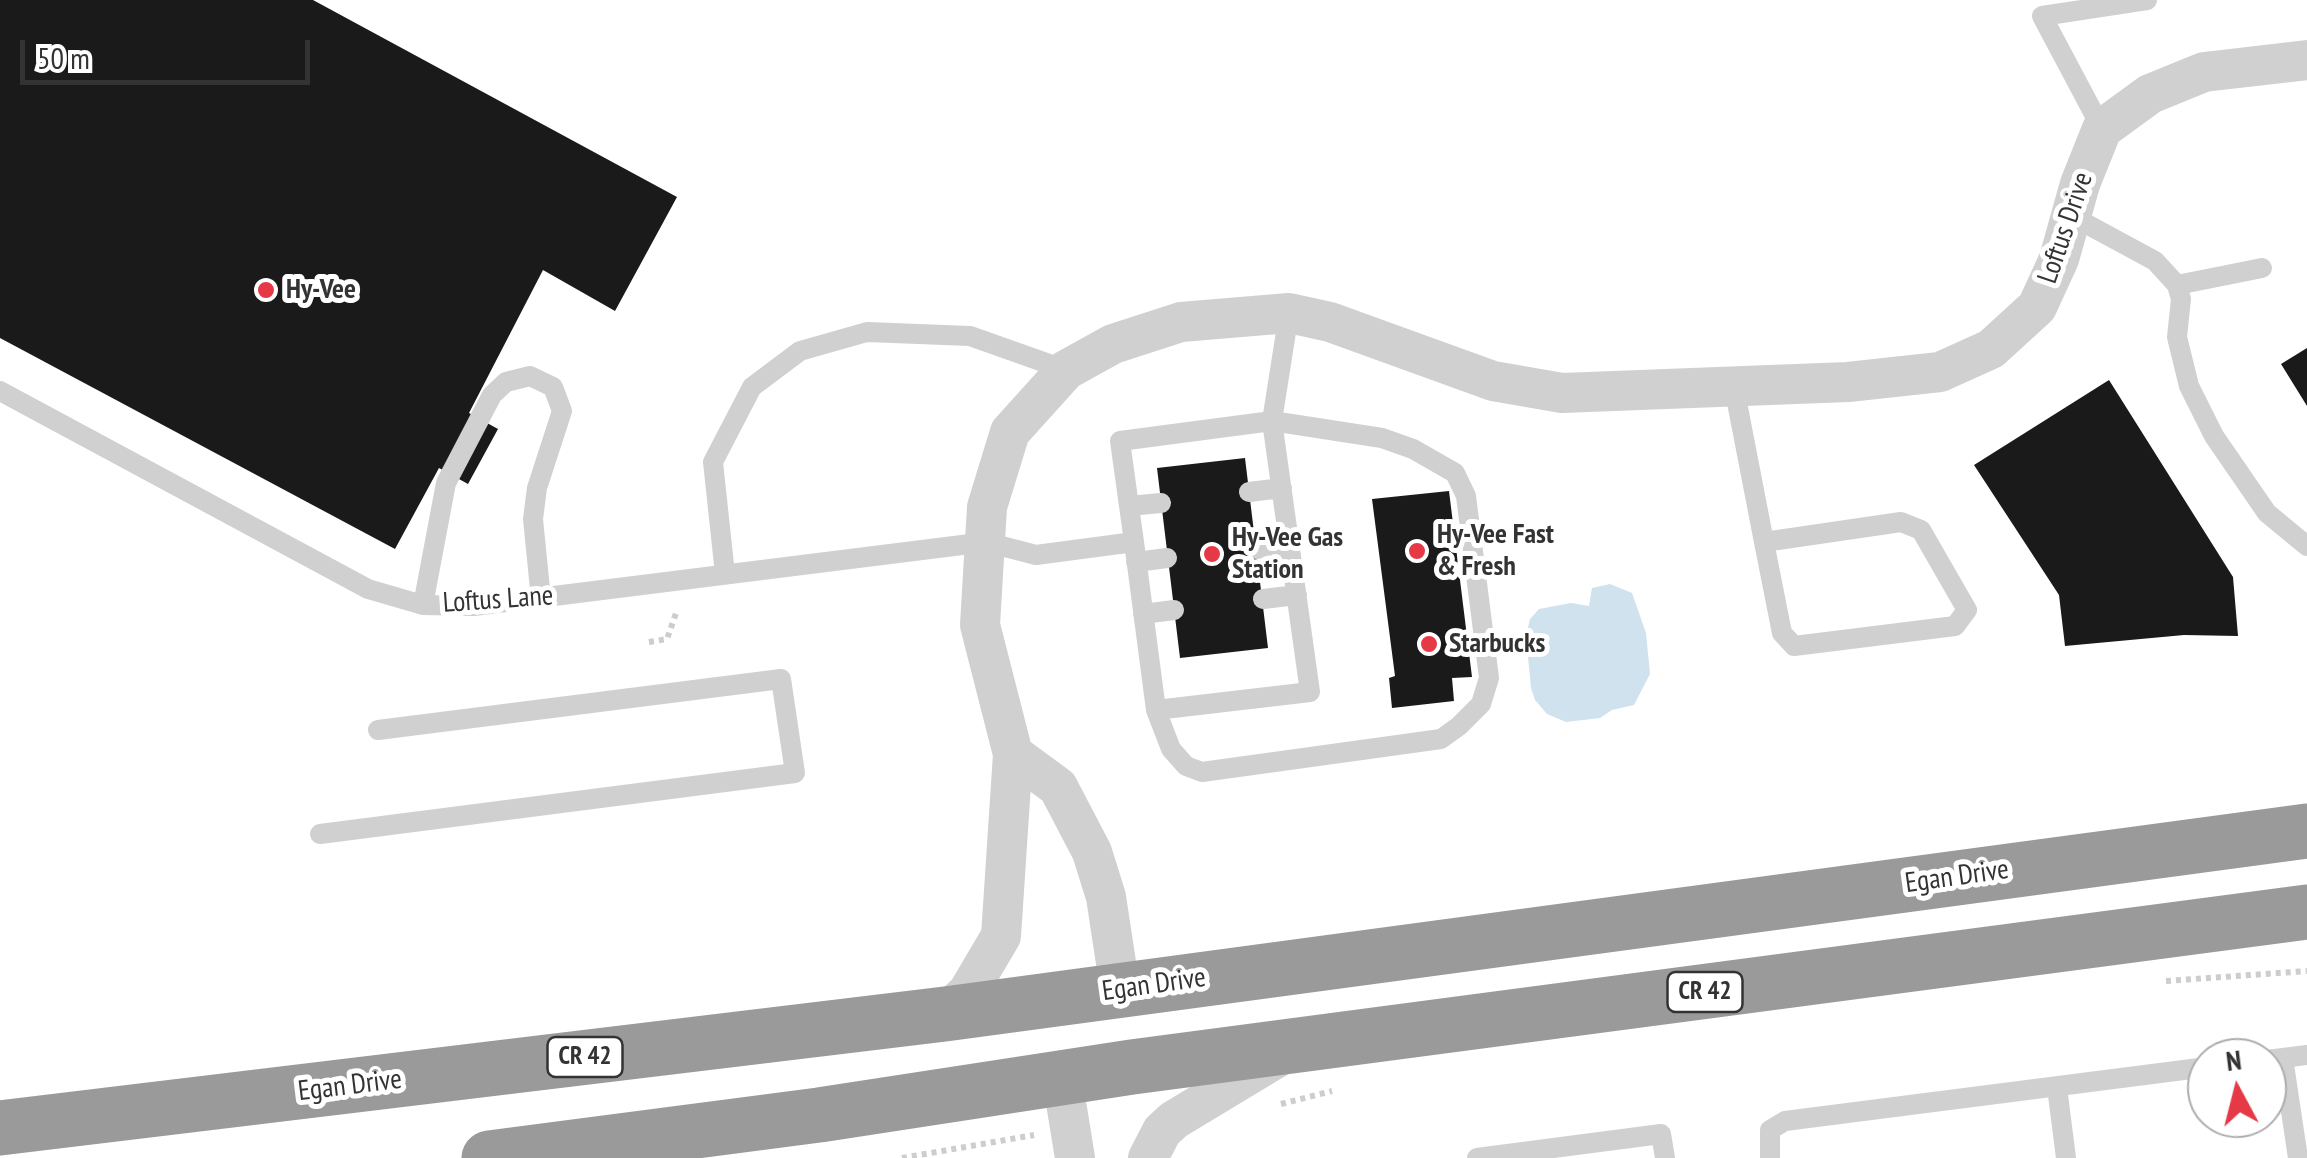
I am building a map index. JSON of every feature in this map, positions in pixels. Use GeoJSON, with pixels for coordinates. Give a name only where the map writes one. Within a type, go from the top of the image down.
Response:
{"type":"FeatureCollection","features":[{"type":"Feature","properties":{"kind":"highway","name":"Egan Drive"},"geometry":{"type":"LineString","coordinates":[[0,1128],[945,1014],[2307,831]]}},
{"type":"Feature","properties":{"kind":"highway","name":"CR 42"},"geometry":{"type":"LineString","coordinates":[[489,1158],[819,1115],[1132,1067],[2307,912]]}},
{"type":"Feature","properties":{"kind":"highway"},"geometry":{"type":"LineString","coordinates":[[1120,990],[1132,1067]]}},
{"type":"Feature","properties":{"kind":"highway"},"geometry":{"type":"LineString","coordinates":[[1051,1000],[1062,1078]]}},
{"type":"Feature","properties":{"kind":"street"},"geometry":{"type":"LineString","coordinates":[[2102,129],[2150,94],[2204,72],[2307,60]]}},
{"type":"Feature","properties":{"kind":"street","name":"Loftus Drive"},"geometry":{"type":"LineString","coordinates":[[945,1014],[968,992],[1000,936],[1012,754],[980,625],[987,507],[1010,432],[1066,370],[1113,344],[1181,322],[1289,313],[1330,322],[1494,381],[1562,393],[1848,382],[1940,372],[1991,349],[2036,307],[2059,259],[2070,215],[2102,129]]}},
{"type":"Feature","properties":{"kind":"street"},"geometry":{"type":"LineString","coordinates":[[1012,754],[1058,787],[1092,852],[1106,897],[1120,990]]}},
{"type":"Feature","properties":{"kind":"street"},"geometry":{"type":"LineString","coordinates":[[1148,1158],[1162,1132],[1174,1120],[1298,1046]]}},
{"type":"Feature","properties":{"kind":"street"},"geometry":{"type":"LineString","coordinates":[[1062,1078],[1075,1158]]}},
{"type":"Feature","properties":{"kind":"lane"},"geometry":{"type":"LineString","coordinates":[[2102,129],[2042,16],[2147,0]]}},
{"type":"Feature","properties":{"kind":"lane"},"geometry":{"type":"LineString","coordinates":[[2070,215],[2155,261],[2177,285],[2181,299],[2177,337],[2182,366],[2214,436],[2268,513],[2307,546]]}},
{"type":"Feature","properties":{"kind":"lane"},"geometry":{"type":"LineString","coordinates":[[2177,285],[2262,268]]}},
{"type":"Feature","properties":{"kind":"lane"},"geometry":{"type":"LineString","coordinates":[[1156,710],[1310,692],[1272,420],[1289,313]]}},
{"type":"Feature","properties":{"kind":"lane"},"geometry":{"type":"LineString","coordinates":[[725,574],[712,462],[752,387],[800,352],[866,332],[970,336],[1066,370]]}},
{"type":"Feature","properties":{"kind":"lane"},"geometry":{"type":"LineString","coordinates":[[424,605],[446,483],[492,395],[506,382],[530,376],[552,387],[562,411],[537,488],[533,519],[541,599]]}},
{"type":"Feature","properties":{"kind":"lane"},"geometry":{"type":"LineString","coordinates":[[1734,387],[1764,542],[1782,633],[1794,646],[1954,626],[1968,610],[1920,530],[1900,522],[1764,542]]}},
{"type":"Feature","properties":{"kind":"lane","name":"Loftus Lane"},"geometry":{"type":"LineString","coordinates":[[0,391],[368,589],[424,605],[474,606],[541,599],[986,542]]}},
{"type":"Feature","properties":{"kind":"lane"},"geometry":{"type":"LineString","coordinates":[[1272,420],[1382,438],[1434,458],[1454,473],[1466,496],[1489,678],[1480,704],[1441,739],[1202,772],[1186,766],[1171,750],[1156,710],[1120,441],[1272,420]]}},
{"type":"Feature","properties":{"kind":"lane"},"geometry":{"type":"LineString","coordinates":[[1249,492],[1282,488]]}},
{"type":"Feature","properties":{"kind":"lane"},"geometry":{"type":"LineString","coordinates":[[1129,506],[1161,503]]}},
{"type":"Feature","properties":{"kind":"lane"},"geometry":{"type":"LineString","coordinates":[[986,542],[1036,555],[1135,552],[1167,558]]}},
{"type":"Feature","properties":{"kind":"lane"},"geometry":{"type":"LineString","coordinates":[[1256,549],[1290,544]]}},
{"type":"Feature","properties":{"kind":"lane"},"geometry":{"type":"LineString","coordinates":[[1263,600],[1297,594]]}},
{"type":"Feature","properties":{"kind":"lane"},"geometry":{"type":"LineString","coordinates":[[1143,614],[1174,610]]}},
{"type":"Feature","properties":{"kind":"lane"},"geometry":{"type":"LineString","coordinates":[[320,834],[795,774],[781,679],[378,730]]}},
{"type":"Feature","properties":{"kind":"lane"},"geometry":{"type":"LineString","coordinates":[[1770,1158],[1770,1130],[1785,1121],[2187,1071]]}},
{"type":"Feature","properties":{"kind":"lane"},"geometry":{"type":"LineString","coordinates":[[2056,1087],[2066,1158]]}},
{"type":"Feature","properties":{"kind":"lane"},"geometry":{"type":"LineString","coordinates":[[2287,1111],[2298,1158]]}},
{"type":"Feature","properties":{"kind":"lane"},"geometry":{"type":"LineString","coordinates":[[1477,1158],[1662,1134],[1665,1158]]}},
{"type":"Feature","properties":{"kind":"path"},"geometry":{"type":"LineString","coordinates":[[649,642],[667,639],[676,613]]}},
{"type":"Feature","properties":{"kind":"water"},"geometry":{"type":"Polygon","coordinates":[[[1610,584],[1632,593],[1646,633],[1650,674],[1634,705],[1612,710],[1600,718],[1566,722],[1547,714],[1535,700],[1526,636],[1530,619],[1539,609],[1571,603],[1589,606],[1592,588],[1610,584]]]}},
{"type":"Feature","properties":{"kind":"building","name":"Hy-Vee"},"geometry":{"type":"Polygon","coordinates":[[[0,0],[313,0],[677,197],[615,311],[543,270],[469,413],[498,429],[468,484],[439,468],[395,549],[0,338],[0,0]]]}},
{"type":"Feature","properties":{"kind":"building"},"geometry":{"type":"Polygon","coordinates":[[[2307,348],[2307,406],[2281,364],[2307,348]]]}},
{"type":"Feature","properties":{"kind":"building"},"geometry":{"type":"Polygon","coordinates":[[[2109,380],[2233,577],[2238,636],[2184,635],[2065,646],[2059,595],[1974,465],[2109,380]]]}},
{"type":"Feature","properties":{"kind":"building","name":"Hy-Vee Gas Station"},"geometry":{"type":"Polygon","coordinates":[[[1245,458],[1268,648],[1180,658],[1157,468],[1245,458]]]}},
{"type":"Feature","properties":{"kind":"building"},"geometry":{"type":"Polygon","coordinates":[[[1449,491],[1472,677],[1452,678],[1454,701],[1392,708],[1389,678],[1395,676],[1372,499],[1449,491]]]}},
{"type":"Feature","properties":{"kind":"place","name":"Hy-Vee"},"geometry":{"type":"Point","coordinates":[266,290]}},
{"type":"Feature","properties":{"kind":"place","name":"Hy-Vee Fast & Fresh"},"geometry":{"type":"Point","coordinates":[1417,551]}},
{"type":"Feature","properties":{"kind":"place","name":"Hy-Vee Gas Station"},"geometry":{"type":"Point","coordinates":[1212,554]}},
{"type":"Feature","properties":{"kind":"place","name":"Starbucks"},"geometry":{"type":"Point","coordinates":[1429,644]}}]}
